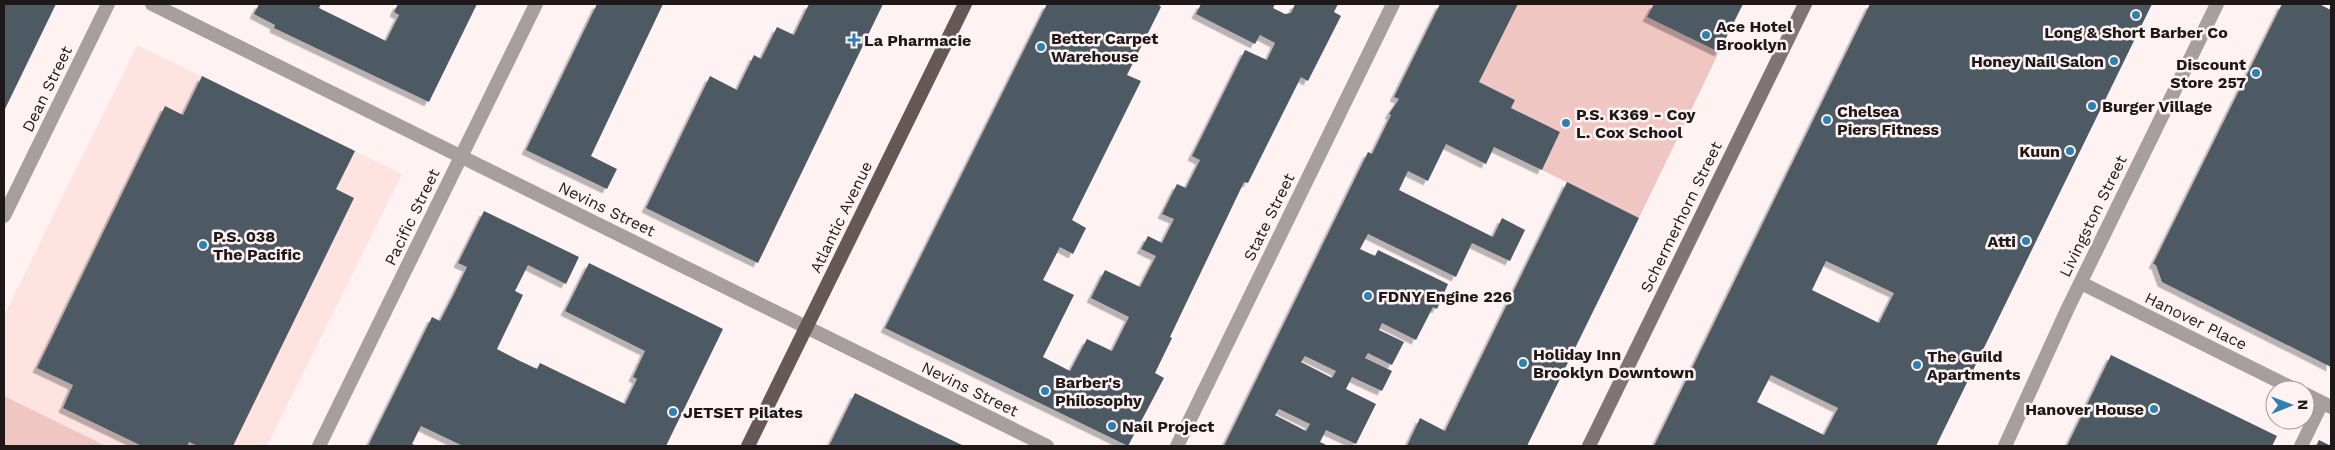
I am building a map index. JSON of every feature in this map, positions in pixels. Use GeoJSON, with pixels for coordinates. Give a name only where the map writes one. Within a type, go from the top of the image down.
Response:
{"type":"FeatureCollection","features":[{"type":"Feature","properties":{"kind":"main road","name":"Atlantic Avenue"},"geometry":{"type":"LineString","coordinates":[[748,446],[965,4]]}},
{"type":"Feature","properties":{"kind":"main road","name":"Schermerhorn Street"},"geometry":{"type":"LineString","coordinates":[[1589,446],[1805,4]]}},
{"type":"Feature","properties":{"kind":"street","name":"Dean Street"},"geometry":{"type":"LineString","coordinates":[[4,216],[108,4]]}},
{"type":"Feature","properties":{"kind":"street","name":"Nevins Street"},"geometry":{"type":"LineString","coordinates":[[152,4],[1047,446]]}},
{"type":"Feature","properties":{"kind":"street","name":"Pacific Street"},"geometry":{"type":"LineString","coordinates":[[319,446],[536,4]]}},
{"type":"Feature","properties":{"kind":"street","name":"State Street"},"geometry":{"type":"LineString","coordinates":[[1177,446],[1393,4]]}},
{"type":"Feature","properties":{"kind":"street","name":"Livingston Street"},"geometry":{"type":"LineString","coordinates":[[2005,446],[2080,283],[2217,4]]}},
{"type":"Feature","properties":{"kind":"street","name":"Hanover Place"},"geometry":{"type":"LineString","coordinates":[[2080,283],[2276,380]]}},
{"type":"Feature","properties":{"kind":"street"},"geometry":{"type":"LineString","coordinates":[[2301,446],[2327,405],[2315,399]]}},
{"type":"Feature","properties":{"kind":"shaded area","name":"P.S. K369 - Coy L. Cox School"},"geometry":{"type":"Polygon","coordinates":[[[1518,4],[1654,4],[1648,17],[1719,52],[1639,218],[1542,170],[1560,132],[1511,108],[1515,100],[1479,82],[1518,4]]]}},
{"type":"Feature","properties":{"kind":"shaded area","name":"P.S. 038 The Pacific"},"geometry":{"type":"Polygon","coordinates":[[[137,45],[402,174],[267,446],[4,446],[4,316],[137,45]]]}},
{"type":"Feature","properties":{"kind":"shaded area"},"geometry":{"type":"Polygon","coordinates":[[[4,396],[106,446],[4,446],[4,396]]]}},
{"type":"Feature","properties":{"kind":"building"},"geometry":{"type":"Polygon","coordinates":[[[4,4],[56,4],[4,111],[4,4]]]}},
{"type":"Feature","properties":{"kind":"building"},"geometry":{"type":"Polygon","coordinates":[[[259,4],[321,4],[319,8],[386,41],[399,15],[394,12],[398,4],[477,4],[429,102],[274,28],[275,25],[254,14],[259,4]]]}},
{"type":"Feature","properties":{"kind":"building"},"geometry":{"type":"Polygon","coordinates":[[[597,4],[663,4],[591,156],[617,169],[607,189],[526,150],[597,4]]]}},
{"type":"Feature","properties":{"kind":"building"},"geometry":{"type":"Polygon","coordinates":[[[809,4],[883,4],[758,263],[646,208],[710,76],[737,90],[754,55],[761,59],[777,27],[794,35],[809,4]]]}},
{"type":"Feature","properties":{"kind":"building"},"geometry":{"type":"Polygon","coordinates":[[[1047,4],[1158,4],[1161,7],[1127,75],[1141,81],[1072,220],[1086,228],[1073,254],[1060,247],[1043,280],[1074,295],[1043,357],[1070,371],[1087,339],[1112,351],[1129,317],[1091,298],[1105,270],[1140,287],[1156,256],[1141,249],[1148,236],[1162,243],[1174,219],[1162,214],[1177,184],[1186,188],[1200,160],[1192,156],[1245,50],[1267,60],[1275,43],[1260,35],[1255,44],[1196,14],[1201,4],[1275,4],[1273,8],[1285,14],[1291,13],[1295,4],[1338,4],[1334,12],[1341,16],[1308,81],[1301,77],[1248,183],[1244,182],[1170,337],[1172,338],[1155,373],[1164,378],[1128,446],[885,328],[1047,4]]]}},
{"type":"Feature","properties":{"kind":"building"},"geometry":{"type":"Polygon","coordinates":[[[1440,4],[1518,4],[1479,82],[1515,100],[1511,108],[1560,132],[1542,170],[1494,147],[1486,164],[1446,144],[1428,181],[1408,171],[1399,190],[1493,237],[1502,218],[1525,230],[1510,261],[1472,243],[1456,277],[1368,234],[1360,249],[1375,256],[1378,250],[1448,284],[1437,309],[1433,307],[1416,340],[1382,323],[1379,330],[1404,342],[1392,365],[1368,353],[1365,358],[1392,371],[1382,391],[1352,377],[1346,389],[1376,404],[1356,444],[1326,430],[1320,442],[1328,446],[1224,446],[1368,152],[1372,154],[1391,115],[1389,114],[1399,99],[1394,97],[1440,4]],[[1305,356],[1301,362],[1332,378],[1336,371],[1305,356]],[[1279,409],[1275,415],[1306,431],[1310,424],[1279,409]]]}},
{"type":"Feature","properties":{"kind":"building","name":"Ace Hotel Brooklyn"},"geometry":{"type":"Polygon","coordinates":[[[1654,4],[1743,4],[1719,52],[1647,17],[1654,4]]]}},
{"type":"Feature","properties":{"kind":"building"},"geometry":{"type":"Polygon","coordinates":[[[1870,4],[2152,4],[1936,446],[1654,446],[1870,4]],[[1826,261],[1812,290],[1879,323],[1894,293],[1826,261]],[[1771,375],[1757,402],[1824,435],[1838,408],[1771,375]]]}},
{"type":"Feature","properties":{"kind":"building"},"geometry":{"type":"Polygon","coordinates":[[[2282,4],[2319,4],[2331,10],[2331,367],[2162,282],[2156,265],[2153,264],[2282,4]]]}},
{"type":"Feature","properties":{"kind":"building","name":"P.S. 038 The Pacific"},"geometry":{"type":"Polygon","coordinates":[[[202,76],[355,151],[336,189],[354,198],[233,446],[198,446],[189,442],[187,446],[142,446],[63,408],[73,385],[37,368],[165,106],[183,115],[202,76]]]}},
{"type":"Feature","properties":{"kind":"building","name":"Holiday Inn Brooklyn Downtown"},"geometry":{"type":"Polygon","coordinates":[[[1567,182],[1639,218],[1527,446],[1407,446],[1420,418],[1445,431],[1567,182]]]}},
{"type":"Feature","properties":{"kind":"building"},"geometry":{"type":"Polygon","coordinates":[[[484,211],[579,257],[566,284],[528,265],[515,291],[523,295],[497,349],[518,360],[537,369],[540,363],[625,404],[637,379],[633,377],[645,351],[565,311],[589,263],[723,329],[666,446],[463,446],[421,426],[412,444],[417,446],[368,446],[432,317],[440,321],[454,294],[467,267],[458,263],[484,211]]]}},
{"type":"Feature","properties":{"kind":"building","name":"Hanover House"},"geometry":{"type":"Polygon","coordinates":[[[2111,355],[2277,436],[2272,446],[2067,446],[2111,355]]]}},
{"type":"Feature","properties":{"kind":"building"},"geometry":{"type":"Polygon","coordinates":[[[855,393],[916,423],[964,446],[829,446],[855,393]]]}},
{"type":"Feature","properties":{"kind":"building"},"geometry":{"type":"Polygon","coordinates":[[[2319,440],[2331,446],[2316,446],[2319,440]]]}},
{"type":"Feature","properties":{"kind":"place","name":"Long & Short Barber Co"},"geometry":{"type":"Point","coordinates":[2136,15]}},
{"type":"Feature","properties":{"kind":"place","name":"Ace Hotel Brooklyn"},"geometry":{"type":"Point","coordinates":[1706,35]}},
{"type":"Feature","properties":{"kind":"place","name":"La Pharmacie"},"geometry":{"type":"Point","coordinates":[854,40]}},
{"type":"Feature","properties":{"kind":"place","name":"Better Carpet Warehouse"},"geometry":{"type":"Point","coordinates":[1041,47]}},
{"type":"Feature","properties":{"kind":"place","name":"Honey Nail Salon"},"geometry":{"type":"Point","coordinates":[2114,61]}},
{"type":"Feature","properties":{"kind":"place","name":"Discount Store 257"},"geometry":{"type":"Point","coordinates":[2256,73]}},
{"type":"Feature","properties":{"kind":"place","name":"Burger Village"},"geometry":{"type":"Point","coordinates":[2092,106]}},
{"type":"Feature","properties":{"kind":"place","name":"Chelsea Piers Fitness"},"geometry":{"type":"Point","coordinates":[1827,120]}},
{"type":"Feature","properties":{"kind":"place","name":"P.S. K369 - Coy L. Cox School"},"geometry":{"type":"Point","coordinates":[1566,123]}},
{"type":"Feature","properties":{"kind":"place","name":"Kuun"},"geometry":{"type":"Point","coordinates":[2070,151]}},
{"type":"Feature","properties":{"kind":"place","name":"Atti"},"geometry":{"type":"Point","coordinates":[2026,241]}},
{"type":"Feature","properties":{"kind":"place","name":"P.S. 038 The Pacific"},"geometry":{"type":"Point","coordinates":[203,245]}},
{"type":"Feature","properties":{"kind":"place","name":"FDNY Engine 226"},"geometry":{"type":"Point","coordinates":[1368,296]}},
{"type":"Feature","properties":{"kind":"place","name":"Holiday Inn Brooklyn Downtown"},"geometry":{"type":"Point","coordinates":[1523,363]}},
{"type":"Feature","properties":{"kind":"place","name":"The Guild Apartments"},"geometry":{"type":"Point","coordinates":[1917,365]}},
{"type":"Feature","properties":{"kind":"place","name":"Barber's Philosophy"},"geometry":{"type":"Point","coordinates":[1045,391]}},
{"type":"Feature","properties":{"kind":"place","name":"Hanover House"},"geometry":{"type":"Point","coordinates":[2154,409]}},
{"type":"Feature","properties":{"kind":"place","name":"JETSET Pilates"},"geometry":{"type":"Point","coordinates":[673,412]}},
{"type":"Feature","properties":{"kind":"place","name":"Nail Project"},"geometry":{"type":"Point","coordinates":[1112,426]}}]}
